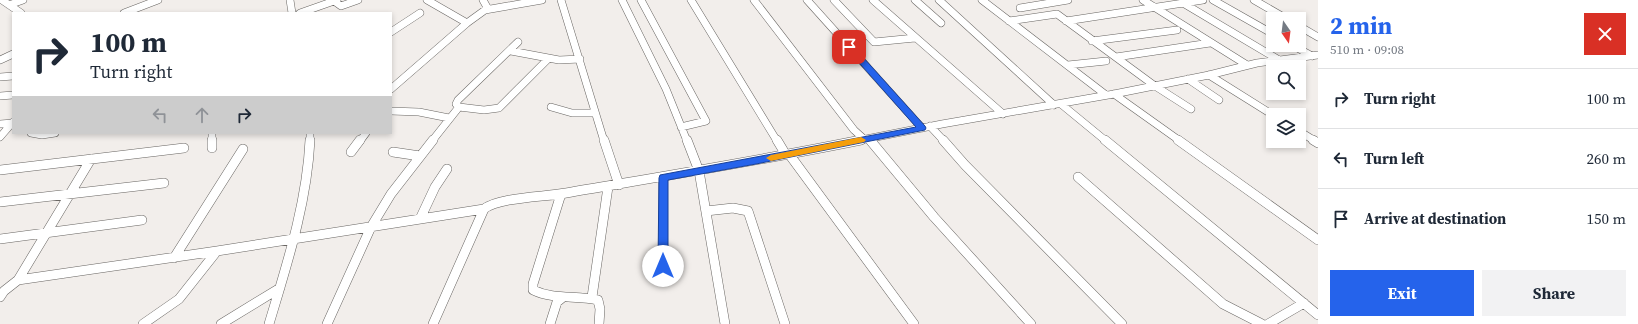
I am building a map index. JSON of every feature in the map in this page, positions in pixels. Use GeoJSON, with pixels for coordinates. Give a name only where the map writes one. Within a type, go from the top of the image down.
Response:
{"type":"FeatureCollection","features":[{"type":"Feature","properties":{"kind":"street"},"geometry":{"type":"LineString","coordinates":[[2,0],[20,12]]}},
{"type":"Feature","properties":{"kind":"street"},"geometry":{"type":"LineString","coordinates":[[10,5],[23,0]]}},
{"type":"Feature","properties":{"kind":"street"},"geometry":{"type":"LineString","coordinates":[[126,12],[156,0]]}},
{"type":"Feature","properties":{"kind":"street"},"geometry":{"type":"LineString","coordinates":[[290,0],[292,12]]}},
{"type":"Feature","properties":{"kind":"street"},"geometry":{"type":"LineString","coordinates":[[303,12],[335,1],[341,6],[356,0]]}},
{"type":"Feature","properties":{"kind":"street"},"geometry":{"type":"LineString","coordinates":[[427,0],[467,23]]}},
{"type":"Feature","properties":{"kind":"street"},"geometry":{"type":"LineString","coordinates":[[392,88],[467,23],[488,9],[524,1],[542,0]]}},
{"type":"Feature","properties":{"kind":"street"},"geometry":{"type":"LineString","coordinates":[[561,0],[595,113],[619,185]]}},
{"type":"Feature","properties":{"kind":"street"},"geometry":{"type":"LineString","coordinates":[[622,0],[666,89],[700,171],[725,324]]}},
{"type":"Feature","properties":{"kind":"street"},"geometry":{"type":"LineString","coordinates":[[642,0],[706,121],[681,127]]}},
{"type":"Feature","properties":{"kind":"street"},"geometry":{"type":"LineString","coordinates":[[691,0],[788,154],[914,324]]}},
{"type":"Feature","properties":{"kind":"street"},"geometry":{"type":"LineString","coordinates":[[754,0],[854,130],[866,139],[1031,324]]}},
{"type":"Feature","properties":{"kind":"street"},"geometry":{"type":"LineString","coordinates":[[807,0],[926,127],[1122,324]]}},
{"type":"Feature","properties":{"kind":"street"},"geometry":{"type":"LineString","coordinates":[[834,0],[874,42],[915,38]]}},
{"type":"Feature","properties":{"kind":"street"},"geometry":{"type":"LineString","coordinates":[[873,0],[1003,114]]}},
{"type":"Feature","properties":{"kind":"street"},"geometry":{"type":"LineString","coordinates":[[915,0],[942,23]]}},
{"type":"Feature","properties":{"kind":"street"},"geometry":{"type":"LineString","coordinates":[[939,0],[1058,104],[1318,315]]}},
{"type":"Feature","properties":{"kind":"street"},"geometry":{"type":"LineString","coordinates":[[982,0],[1068,65],[1318,240]]}},
{"type":"Feature","properties":{"kind":"street"},"geometry":{"type":"LineString","coordinates":[[1020,8],[1068,0]]}},
{"type":"Feature","properties":{"kind":"street"},"geometry":{"type":"LineString","coordinates":[[1144,0],[1246,65]]}},
{"type":"Feature","properties":{"kind":"street"},"geometry":{"type":"LineString","coordinates":[[1066,21],[1203,0]]}},
{"type":"Feature","properties":{"kind":"street"},"geometry":{"type":"LineString","coordinates":[[1212,0],[1266,30]]}},
{"type":"Feature","properties":{"kind":"street"},"geometry":{"type":"LineString","coordinates":[[1254,0],[1275,12]]}},
{"type":"Feature","properties":{"kind":"street"},"geometry":{"type":"LineString","coordinates":[[482,1],[488,9]]}},
{"type":"Feature","properties":{"kind":"street"},"geometry":{"type":"LineString","coordinates":[[1183,3],[1279,60],[1316,57]]}},
{"type":"Feature","properties":{"kind":"street"},"geometry":{"type":"LineString","coordinates":[[1043,5],[1155,86],[1191,109]]}},
{"type":"Feature","properties":{"kind":"street"},"geometry":{"type":"LineString","coordinates":[[392,31],[420,13]]}},
{"type":"Feature","properties":{"kind":"street"},"geometry":{"type":"LineString","coordinates":[[1009,21],[1057,14]]}},
{"type":"Feature","properties":{"kind":"street"},"geometry":{"type":"LineString","coordinates":[[1092,41],[1177,30]]}},
{"type":"Feature","properties":{"kind":"street"},"geometry":{"type":"LineString","coordinates":[[1306,30],[1318,37]]}},
{"type":"Feature","properties":{"kind":"street"},"geometry":{"type":"LineString","coordinates":[[459,107],[456,104],[458,100],[518,42]]}},
{"type":"Feature","properties":{"kind":"street"},"geometry":{"type":"LineString","coordinates":[[1116,57],[1210,43]]}},
{"type":"Feature","properties":{"kind":"street"},"geometry":{"type":"LineString","coordinates":[[510,51],[548,59],[580,59]]}},
{"type":"Feature","properties":{"kind":"street"},"geometry":{"type":"LineString","coordinates":[[1306,52],[1316,57]]}},
{"type":"Feature","properties":{"kind":"street"},"geometry":{"type":"LineString","coordinates":[[0,60],[12,54]]}},
{"type":"Feature","properties":{"kind":"street"},"geometry":{"type":"LineString","coordinates":[[459,107],[486,111],[492,111],[499,108],[548,59]]}},
{"type":"Feature","properties":{"kind":"street"},"geometry":{"type":"LineString","coordinates":[[1068,65],[1106,61]]}},
{"type":"Feature","properties":{"kind":"street"},"geometry":{"type":"LineString","coordinates":[[433,324],[484,209],[489,205],[500,202],[663,178],[926,127],[1110,95],[1266,62]]}},
{"type":"Feature","properties":{"kind":"street"},"geometry":{"type":"LineString","coordinates":[[1209,75],[1266,111]]}},
{"type":"Feature","properties":{"kind":"street"},"geometry":{"type":"LineString","coordinates":[[0,76],[12,76]]}},
{"type":"Feature","properties":{"kind":"street"},"geometry":{"type":"LineString","coordinates":[[1188,79],[1219,100]]}},
{"type":"Feature","properties":{"kind":"street"},"geometry":{"type":"LineString","coordinates":[[0,96],[12,95]]}},
{"type":"Feature","properties":{"kind":"street"},"geometry":{"type":"LineString","coordinates":[[326,324],[371,227],[392,194],[449,118],[459,107]]}},
{"type":"Feature","properties":{"kind":"street"},"geometry":{"type":"LineString","coordinates":[[551,107],[556,110],[575,113],[595,113]]}},
{"type":"Feature","properties":{"kind":"street"},"geometry":{"type":"LineString","coordinates":[[392,110],[419,112],[449,118]]}},
{"type":"Feature","properties":{"kind":"street"},"geometry":{"type":"LineString","coordinates":[[0,124],[12,124]]}},
{"type":"Feature","properties":{"kind":"street"},"geometry":{"type":"LineString","coordinates":[[0,137],[12,124]]}},
{"type":"Feature","properties":{"kind":"street"},"geometry":{"type":"LineString","coordinates":[[36,134],[48,134]]}},
{"type":"Feature","properties":{"kind":"street"},"geometry":{"type":"LineString","coordinates":[[212,134],[212,148]]}},
{"type":"Feature","properties":{"kind":"street"},"geometry":{"type":"LineString","coordinates":[[269,324],[295,239],[309,160],[310,134]]}},
{"type":"Feature","properties":{"kind":"street"},"geometry":{"type":"LineString","coordinates":[[351,152],[365,134]]}},
{"type":"Feature","properties":{"kind":"street"},"geometry":{"type":"LineString","coordinates":[[1306,135],[1318,143]]}},
{"type":"Feature","properties":{"kind":"street"},"geometry":{"type":"LineString","coordinates":[[0,170],[184,148]]}},
{"type":"Feature","properties":{"kind":"street"},"geometry":{"type":"LineString","coordinates":[[174,258],[243,149]]}},
{"type":"Feature","properties":{"kind":"street"},"geometry":{"type":"LineString","coordinates":[[393,152],[420,156]]}},
{"type":"Feature","properties":{"kind":"street"},"geometry":{"type":"LineString","coordinates":[[0,297],[4,291],[18,280],[91,159]]}},
{"type":"Feature","properties":{"kind":"street"},"geometry":{"type":"LineString","coordinates":[[420,219],[435,187],[447,169]]}},
{"type":"Feature","properties":{"kind":"street"},"geometry":{"type":"LineString","coordinates":[[1078,177],[1224,304],[1236,312],[1262,324]]}},
{"type":"Feature","properties":{"kind":"street"},"geometry":{"type":"LineString","coordinates":[[663,178],[663,266]]}},
{"type":"Feature","properties":{"kind":"street"},"geometry":{"type":"LineString","coordinates":[[0,202],[164,182]]}},
{"type":"Feature","properties":{"kind":"street"},"geometry":{"type":"LineString","coordinates":[[592,297],[608,187]]}},
{"type":"Feature","properties":{"kind":"street"},"geometry":{"type":"LineString","coordinates":[[561,194],[533,284],[533,290],[562,298],[592,297],[598,300],[600,308],[599,324]]}},
{"type":"Feature","properties":{"kind":"street"},"geometry":{"type":"LineString","coordinates":[[706,211],[732,208],[745,208],[748,211],[785,324]]}},
{"type":"Feature","properties":{"kind":"street"},"geometry":{"type":"LineString","coordinates":[[18,280],[174,258],[484,209]]}},
{"type":"Feature","properties":{"kind":"street"},"geometry":{"type":"LineString","coordinates":[[0,239],[142,220]]}},
{"type":"Feature","properties":{"kind":"street"},"geometry":{"type":"LineString","coordinates":[[144,324],[186,292],[218,251]]}},
{"type":"Feature","properties":{"kind":"street"},"geometry":{"type":"LineString","coordinates":[[221,324],[280,288]]}},
{"type":"Feature","properties":{"kind":"street"},"geometry":{"type":"LineString","coordinates":[[550,324],[557,302],[562,298]]}},
{"type":"Feature","properties":{"kind":"street"},"geometry":{"type":"LineString","coordinates":[[1268,324],[1304,303]]}},
{"type":"Feature","properties":{"kind":"slow traffic"},"geometry":{"type":"LineString","coordinates":[[771,158],[861,140]]}},
{"type":"Feature","properties":{"kind":"route"},"geometry":{"type":"LineString","coordinates":[[663,266],[663,178],[922,128],[849,47]]}}]}
